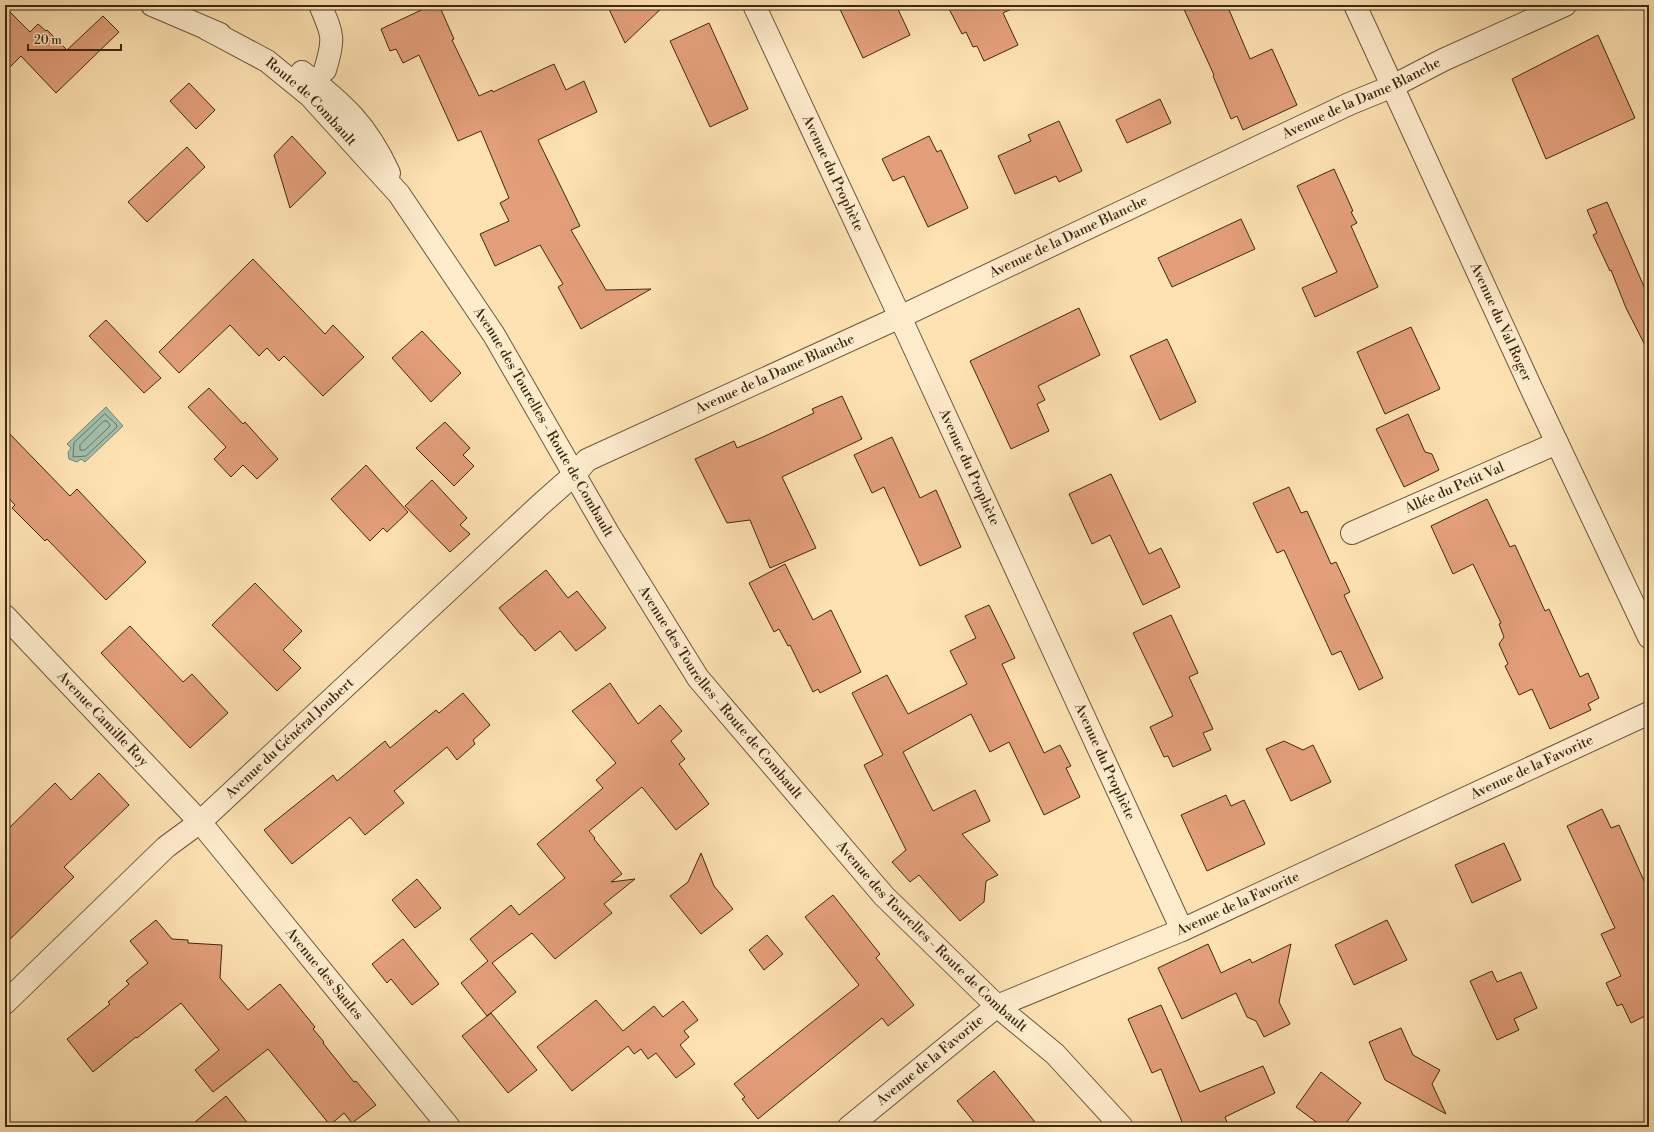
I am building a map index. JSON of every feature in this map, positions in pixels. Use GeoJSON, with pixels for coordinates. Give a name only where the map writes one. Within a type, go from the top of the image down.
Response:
{"type":"FeatureCollection","features":[{"type":"Feature","properties":{"kind":"street","name":"Avenue des Tourelles - Route de Combault"},"geometry":{"type":"LineString","coordinates":[[152,5],[294,67],[333,96],[357,119],[379,149],[399,194],[494,335],[608,533],[698,678],[884,896],[997,1006],[1055,1054],[1122,1127]]}},
{"type":"Feature","properties":{"kind":"street"},"geometry":{"type":"LineString","coordinates":[[320,5],[331,33],[332,45],[325,70]]}},
{"type":"Feature","properties":{"kind":"street","name":"Avenue du Prophète"},"geometry":{"type":"LineString","coordinates":[[754,5],[900,317],[1182,930]]}},
{"type":"Feature","properties":{"kind":"street","name":"Avenue du Val Roger"},"geometry":{"type":"LineString","coordinates":[[1355,5],[1393,86],[1409,125],[1649,637]]}},
{"type":"Feature","properties":{"kind":"street","name":"Avenue de la Dame Blanche"},"geometry":{"type":"LineString","coordinates":[[575,474],[587,460],[900,317],[1349,104],[1393,86],[1443,60],[1565,5]]}},
{"type":"Feature","properties":{"kind":"street","name":"Allée du Petit Val"},"geometry":{"type":"LineString","coordinates":[[1352,533],[1557,443]]}},
{"type":"Feature","properties":{"kind":"street","name":"Avenue du Général Joubert"},"geometry":{"type":"LineString","coordinates":[[5,1003],[166,847],[200,822],[575,474]]}},
{"type":"Feature","properties":{"kind":"street","name":"Avenue Camille Roy"},"geometry":{"type":"LineString","coordinates":[[5,616],[200,822]]}},
{"type":"Feature","properties":{"kind":"street","name":"Avenue de la Favorite"},"geometry":{"type":"LineString","coordinates":[[849,1127],[997,1006],[1182,930],[1649,713]]}},
{"type":"Feature","properties":{"kind":"street","name":"Avenue des Saules"},"geometry":{"type":"LineString","coordinates":[[200,822],[448,1127]]}},
{"type":"Feature","properties":{"kind":"water"},"geometry":{"type":"Polygon","coordinates":[[[106,407],[123,426],[85,462],[81,459],[77,462],[69,459],[68,452],[71,448],[67,444],[106,407]]]}},
{"type":"Feature","properties":{"kind":"building"},"geometry":{"type":"Polygon","coordinates":[[[432,5],[439,5],[454,39],[452,40],[479,96],[492,90],[493,92],[554,64],[566,90],[584,81],[597,112],[538,140],[580,226],[571,230],[606,290],[651,289],[581,329],[558,287],[563,284],[540,245],[495,266],[480,234],[509,221],[500,203],[509,198],[481,131],[458,141],[419,55],[403,63],[396,49],[390,51],[381,29],[432,5]]]}},
{"type":"Feature","properties":{"kind":"building"},"geometry":{"type":"Polygon","coordinates":[[[607,5],[665,5],[625,43],[607,5]]]}},
{"type":"Feature","properties":{"kind":"building"},"geometry":{"type":"Polygon","coordinates":[[[838,5],[896,5],[910,35],[863,58],[838,5]]]}},
{"type":"Feature","properties":{"kind":"building"},"geometry":{"type":"Polygon","coordinates":[[[947,5],[1020,5],[1003,13],[1018,45],[984,61],[977,46],[973,47],[966,32],[962,34],[947,5]]]}},
{"type":"Feature","properties":{"kind":"building"},"geometry":{"type":"Polygon","coordinates":[[[1182,5],[1227,5],[1250,59],[1272,49],[1297,105],[1243,130],[1237,116],[1231,119],[1213,76],[1214,75],[1182,5]]]}},
{"type":"Feature","properties":{"kind":"building"},"geometry":{"type":"Polygon","coordinates":[[[5,7],[30,32],[38,24],[46,31],[47,30],[67,50],[103,16],[119,32],[56,93],[21,56],[5,72],[5,7]]]}},
{"type":"Feature","properties":{"kind":"building"},"geometry":{"type":"Polygon","coordinates":[[[709,23],[748,109],[710,127],[670,41],[709,23]]]}},
{"type":"Feature","properties":{"kind":"building"},"geometry":{"type":"Polygon","coordinates":[[[1598,35],[1635,118],[1546,159],[1512,79],[1598,35]]]}},
{"type":"Feature","properties":{"kind":"building"},"geometry":{"type":"Polygon","coordinates":[[[189,83],[215,110],[196,129],[170,101],[189,83]]]}},
{"type":"Feature","properties":{"kind":"building"},"geometry":{"type":"Polygon","coordinates":[[[1160,99],[1171,123],[1127,143],[1116,120],[1160,99]]]}},
{"type":"Feature","properties":{"kind":"building"},"geometry":{"type":"Polygon","coordinates":[[[1059,121],[1082,171],[1059,182],[1056,176],[1015,194],[998,156],[1031,141],[1028,135],[1059,121]]]}},
{"type":"Feature","properties":{"kind":"building"},"geometry":{"type":"Polygon","coordinates":[[[292,136],[326,173],[290,208],[274,155],[292,136]]]}},
{"type":"Feature","properties":{"kind":"building"},"geometry":{"type":"Polygon","coordinates":[[[929,136],[937,152],[941,150],[968,208],[928,227],[904,176],[893,181],[882,159],[929,136]]]}},
{"type":"Feature","properties":{"kind":"building"},"geometry":{"type":"Polygon","coordinates":[[[187,147],[205,167],[147,222],[128,202],[187,147]]]}},
{"type":"Feature","properties":{"kind":"building"},"geometry":{"type":"Polygon","coordinates":[[[1334,169],[1353,211],[1351,212],[1357,223],[1351,226],[1378,287],[1315,317],[1302,288],[1337,272],[1297,186],[1334,169]]]}},
{"type":"Feature","properties":{"kind":"building"},"geometry":{"type":"Polygon","coordinates":[[[1607,202],[1649,298],[1649,353],[1626,308],[1611,270],[1610,271],[1593,235],[1597,233],[1587,210],[1607,202]]]}},
{"type":"Feature","properties":{"kind":"building"},"geometry":{"type":"Polygon","coordinates":[[[1241,219],[1255,249],[1172,287],[1158,258],[1241,219]]]}},
{"type":"Feature","properties":{"kind":"building"},"geometry":{"type":"Polygon","coordinates":[[[253,259],[325,334],[333,325],[364,357],[323,396],[284,356],[279,361],[267,348],[259,356],[230,325],[179,373],[159,352],[253,259]]]}},
{"type":"Feature","properties":{"kind":"building"},"geometry":{"type":"Polygon","coordinates":[[[1079,308],[1100,355],[1038,386],[1045,400],[1037,404],[1049,431],[1011,449],[970,361],[1079,308]]]}},
{"type":"Feature","properties":{"kind":"building"},"geometry":{"type":"Polygon","coordinates":[[[106,320],[161,378],[144,393],[89,336],[106,320]]]}},
{"type":"Feature","properties":{"kind":"building"},"geometry":{"type":"Polygon","coordinates":[[[1411,327],[1440,389],[1385,414],[1357,352],[1411,327]]]}},
{"type":"Feature","properties":{"kind":"building"},"geometry":{"type":"Polygon","coordinates":[[[422,331],[461,373],[431,402],[392,358],[422,331]]]}},
{"type":"Feature","properties":{"kind":"building"},"geometry":{"type":"Polygon","coordinates":[[[1167,339],[1196,402],[1160,420],[1130,356],[1167,339]]]}},
{"type":"Feature","properties":{"kind":"building"},"geometry":{"type":"Polygon","coordinates":[[[209,388],[243,424],[245,422],[278,459],[257,479],[243,465],[231,477],[214,459],[226,447],[188,407],[209,388]]]}},
{"type":"Feature","properties":{"kind":"building"},"geometry":{"type":"Polygon","coordinates":[[[842,396],[862,439],[782,477],[816,548],[770,568],[750,520],[727,523],[695,459],[734,441],[737,448],[763,437],[814,413],[812,409],[842,396]]]}},
{"type":"Feature","properties":{"kind":"building"},"geometry":{"type":"Polygon","coordinates":[[[1408,414],[1425,452],[1432,454],[1439,470],[1404,487],[1376,429],[1408,414]]]}},
{"type":"Feature","properties":{"kind":"building"},"geometry":{"type":"Polygon","coordinates":[[[445,422],[470,448],[463,455],[474,466],[454,486],[416,448],[445,422]]]}},
{"type":"Feature","properties":{"kind":"building"},"geometry":{"type":"Polygon","coordinates":[[[5,429],[70,496],[77,489],[146,562],[106,600],[47,539],[45,541],[12,508],[15,505],[5,494],[5,429]]]}},
{"type":"Feature","properties":{"kind":"building"},"geometry":{"type":"Polygon","coordinates":[[[892,437],[920,498],[936,490],[961,547],[920,566],[884,487],[872,493],[854,455],[892,437]]]}},
{"type":"Feature","properties":{"kind":"building"},"geometry":{"type":"Polygon","coordinates":[[[366,465],[408,512],[387,532],[383,528],[370,541],[331,499],[366,465]]]}},
{"type":"Feature","properties":{"kind":"building"},"geometry":{"type":"Polygon","coordinates":[[[1111,474],[1149,554],[1161,548],[1180,587],[1143,605],[1110,535],[1092,544],[1069,494],[1111,474]]]}},
{"type":"Feature","properties":{"kind":"building"},"geometry":{"type":"Polygon","coordinates":[[[432,480],[467,518],[460,525],[470,534],[450,552],[405,506],[432,480]]]}},
{"type":"Feature","properties":{"kind":"building"},"geometry":{"type":"Polygon","coordinates":[[[1289,487],[1301,513],[1307,511],[1331,564],[1336,562],[1350,592],[1344,595],[1383,678],[1359,690],[1341,651],[1332,655],[1284,550],[1277,553],[1253,503],[1289,487]]]}},
{"type":"Feature","properties":{"kind":"building"},"geometry":{"type":"Polygon","coordinates":[[[1487,499],[1510,547],[1515,545],[1545,611],[1549,609],[1580,677],[1588,673],[1599,698],[1588,704],[1591,710],[1550,729],[1532,689],[1519,695],[1505,666],[1508,664],[1499,644],[1504,637],[1499,624],[1501,623],[1473,564],[1453,574],[1431,526],[1487,499]]]}},
{"type":"Feature","properties":{"kind":"building"},"geometry":{"type":"Polygon","coordinates":[[[785,564],[813,620],[831,610],[861,672],[820,693],[818,689],[813,692],[790,645],[788,646],[779,629],[774,632],[749,583],[785,564]]]}},
{"type":"Feature","properties":{"kind":"building"},"geometry":{"type":"Polygon","coordinates":[[[546,570],[568,598],[577,591],[606,628],[576,651],[560,631],[535,651],[499,608],[546,570]]]}},
{"type":"Feature","properties":{"kind":"building"},"geometry":{"type":"Polygon","coordinates":[[[255,583],[302,631],[283,650],[301,668],[277,691],[212,625],[255,583]]]}},
{"type":"Feature","properties":{"kind":"building"},"geometry":{"type":"Polygon","coordinates":[[[989,605],[1015,658],[1002,664],[1044,753],[1060,745],[1071,766],[1066,768],[1080,797],[1044,815],[1009,742],[990,752],[971,714],[903,752],[933,811],[975,790],[990,821],[962,834],[998,875],[986,881],[984,902],[960,921],[919,875],[910,882],[892,862],[906,850],[864,765],[883,755],[852,693],[887,675],[908,714],[967,684],[950,651],[976,638],[965,616],[989,605]]]}},
{"type":"Feature","properties":{"kind":"building"},"geometry":{"type":"Polygon","coordinates":[[[1171,615],[1198,673],[1189,677],[1213,729],[1203,733],[1211,750],[1173,767],[1168,756],[1164,757],[1150,727],[1173,716],[1133,633],[1171,615]]]}},
{"type":"Feature","properties":{"kind":"building"},"geometry":{"type":"Polygon","coordinates":[[[130,626],[183,682],[192,674],[228,713],[190,748],[101,653],[130,626]]]}},
{"type":"Feature","properties":{"kind":"building"},"geometry":{"type":"Polygon","coordinates":[[[610,683],[638,724],[660,705],[682,731],[671,741],[685,759],[679,764],[709,804],[676,830],[642,787],[589,831],[622,874],[611,882],[635,879],[604,904],[612,913],[555,959],[532,933],[492,963],[516,992],[487,1016],[461,983],[488,961],[470,939],[511,905],[519,915],[565,878],[537,844],[603,788],[596,780],[616,763],[572,711],[610,683]]]}},
{"type":"Feature","properties":{"kind":"building"},"geometry":{"type":"Polygon","coordinates":[[[463,693],[490,725],[473,740],[475,744],[457,760],[447,747],[394,791],[404,803],[365,835],[350,817],[292,864],[264,830],[333,775],[337,781],[385,741],[390,748],[436,710],[439,713],[463,693]]]}},
{"type":"Feature","properties":{"kind":"building"},"geometry":{"type":"Polygon","coordinates":[[[1284,741],[1303,750],[1313,745],[1331,782],[1291,801],[1266,749],[1284,741]]]}},
{"type":"Feature","properties":{"kind":"building"},"geometry":{"type":"Polygon","coordinates":[[[99,773],[129,805],[64,867],[74,877],[5,944],[5,832],[55,783],[71,800],[99,773]]]}},
{"type":"Feature","properties":{"kind":"building"},"geometry":{"type":"Polygon","coordinates":[[[1226,795],[1231,806],[1244,800],[1265,844],[1207,871],[1181,815],[1226,795]]]}},
{"type":"Feature","properties":{"kind":"building"},"geometry":{"type":"Polygon","coordinates":[[[1602,809],[1611,828],[1619,825],[1649,892],[1649,1014],[1631,1023],[1622,1004],[1617,1006],[1606,983],[1621,976],[1601,934],[1615,928],[1567,826],[1602,809]]]}},
{"type":"Feature","properties":{"kind":"building"},"geometry":{"type":"Polygon","coordinates":[[[1504,843],[1521,880],[1472,903],[1455,865],[1504,843]]]}},
{"type":"Feature","properties":{"kind":"building"},"geometry":{"type":"Polygon","coordinates":[[[701,853],[714,886],[733,909],[701,934],[670,896],[688,882],[701,853]]]}},
{"type":"Feature","properties":{"kind":"building"},"geometry":{"type":"Polygon","coordinates":[[[417,879],[441,908],[415,928],[392,900],[417,879]]]}},
{"type":"Feature","properties":{"kind":"building"},"geometry":{"type":"Polygon","coordinates":[[[833,895],[880,954],[876,958],[914,1005],[888,1026],[882,1018],[758,1119],[742,1099],[745,1097],[734,1084],[859,985],[805,917],[833,895]]]}},
{"type":"Feature","properties":{"kind":"building"},"geometry":{"type":"Polygon","coordinates":[[[156,920],[172,939],[188,940],[188,943],[222,945],[220,978],[248,1010],[280,984],[315,1027],[313,1029],[324,1042],[323,1043],[354,1082],[356,1081],[376,1105],[352,1123],[344,1113],[330,1125],[268,1049],[213,1092],[195,1070],[219,1050],[181,1003],[93,1072],[67,1039],[110,1004],[108,1002],[129,984],[126,981],[148,963],[130,941],[156,920]]]}},
{"type":"Feature","properties":{"kind":"building"},"geometry":{"type":"Polygon","coordinates":[[[1387,920],[1407,960],[1354,985],[1335,945],[1387,920]]]}},
{"type":"Feature","properties":{"kind":"building"},"geometry":{"type":"Polygon","coordinates":[[[767,935],[783,954],[764,970],[749,950],[767,935]]]}},
{"type":"Feature","properties":{"kind":"building"},"geometry":{"type":"Polygon","coordinates":[[[403,939],[439,984],[412,1005],[391,979],[387,983],[372,964],[403,939]]]}},
{"type":"Feature","properties":{"kind":"building"},"geometry":{"type":"Polygon","coordinates":[[[1208,944],[1221,973],[1250,959],[1252,963],[1291,944],[1279,1002],[1290,1024],[1264,1037],[1256,1021],[1247,1017],[1236,993],[1182,1019],[1158,968],[1208,944]]]}},
{"type":"Feature","properties":{"kind":"building"},"geometry":{"type":"Polygon","coordinates":[[[1492,971],[1497,982],[1521,972],[1537,1008],[1514,1019],[1519,1030],[1497,1040],[1470,981],[1492,971]]]}},
{"type":"Feature","properties":{"kind":"building"},"geometry":{"type":"Polygon","coordinates":[[[596,1000],[623,1031],[654,1006],[663,1017],[683,1001],[698,1020],[684,1031],[689,1037],[680,1045],[695,1064],[676,1078],[656,1053],[648,1059],[641,1049],[634,1054],[628,1046],[572,1091],[537,1047],[596,1000]]]}},
{"type":"Feature","properties":{"kind":"building"},"geometry":{"type":"Polygon","coordinates":[[[1161,1005],[1200,1092],[1263,1066],[1275,1093],[1225,1117],[1229,1127],[1184,1127],[1161,1069],[1152,1073],[1128,1019],[1161,1005]]]}},
{"type":"Feature","properties":{"kind":"building"},"geometry":{"type":"Polygon","coordinates":[[[491,1013],[537,1070],[508,1093],[462,1036],[491,1013]]]}},
{"type":"Feature","properties":{"kind":"building"},"geometry":{"type":"Polygon","coordinates":[[[1401,1028],[1413,1055],[1440,1070],[1432,1084],[1446,1114],[1385,1080],[1369,1042],[1401,1028]]]}},
{"type":"Feature","properties":{"kind":"building"},"geometry":{"type":"Polygon","coordinates":[[[994,1071],[1039,1127],[978,1127],[957,1101],[994,1071]]]}},
{"type":"Feature","properties":{"kind":"building"},"geometry":{"type":"Polygon","coordinates":[[[1321,1072],[1361,1103],[1343,1127],[1323,1127],[1296,1107],[1321,1072]]]}},
{"type":"Feature","properties":{"kind":"building"},"geometry":{"type":"Polygon","coordinates":[[[226,1096],[251,1127],[189,1127],[226,1096]]]}}]}
